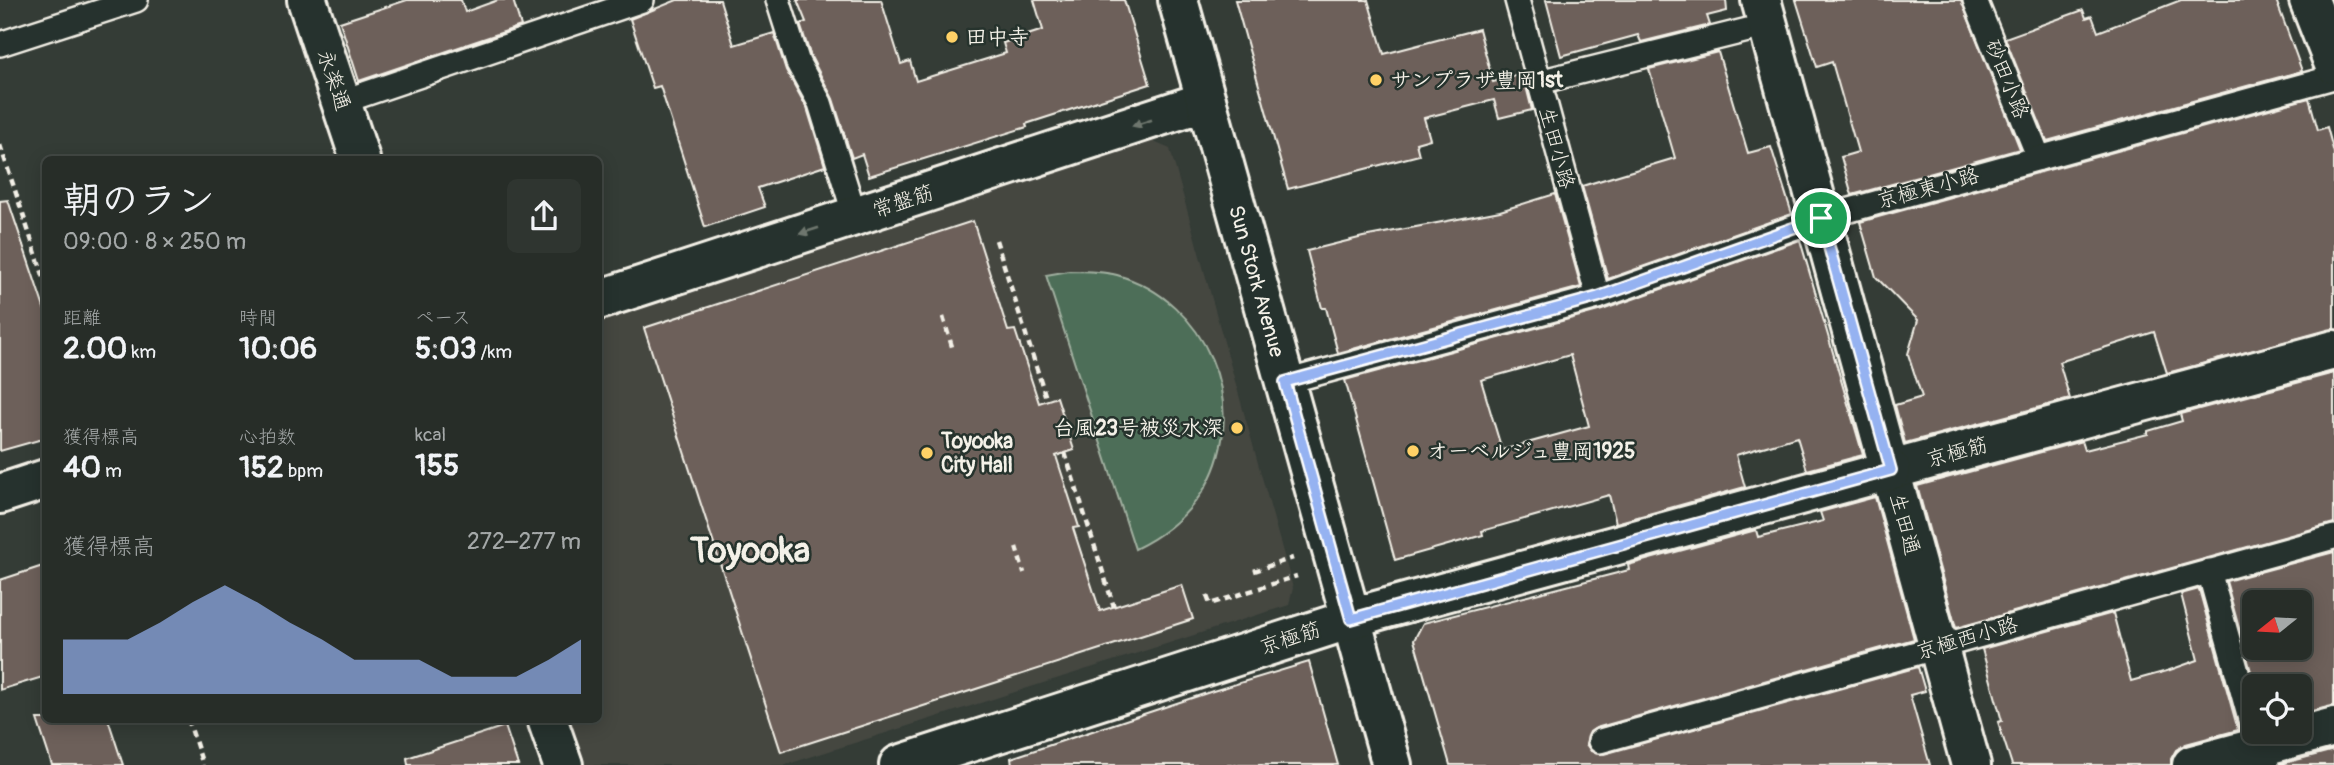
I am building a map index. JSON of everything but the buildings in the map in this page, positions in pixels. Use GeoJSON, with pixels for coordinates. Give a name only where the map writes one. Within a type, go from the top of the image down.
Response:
{"type":"FeatureCollection","features":[{"type":"Feature","properties":{"kind":"street","name":"永楽通"},"geometry":{"type":"LineString","coordinates":[[307,0],[359,156]]}},
{"type":"Feature","properties":{"kind":"street","name":"Sun Stork Avenue"},"geometry":{"type":"LineString","coordinates":[[1178,0],[1392,765]]}},
{"type":"Feature","properties":{"kind":"street"},"geometry":{"type":"LineString","coordinates":[[2309,0],[2334,64]]}},
{"type":"Feature","properties":{"kind":"street","name":"生田通"},"geometry":{"type":"LineString","coordinates":[[1764,12],[1971,765]]}},
{"type":"Feature","properties":{"kind":"street","name":"常盤筋"},"geometry":{"type":"LineString","coordinates":[[602,299],[1206,101]]}},
{"type":"Feature","properties":{"kind":"street","name":"京極筋"},"geometry":{"type":"LineString","coordinates":[[899,765],[1351,619],[2334,350]]}},
{"type":"Feature","properties":{"kind":"street"},"geometry":{"type":"LineString","coordinates":[[0,494],[42,480]]}},
{"type":"Feature","properties":{"kind":"street"},"geometry":{"type":"LineString","coordinates":[[548,723],[563,765]]}},
{"type":"Feature","properties":{"kind":"street"},"geometry":{"type":"LineString","coordinates":[[2192,765],[2262,756],[2334,727]]}},
{"type":"Feature","properties":{"kind":"lane"},"geometry":{"type":"LineString","coordinates":[[0,44],[136,0]]}},
{"type":"Feature","properties":{"kind":"lane"},"geometry":{"type":"LineString","coordinates":[[341,102],[642,0]]}},
{"type":"Feature","properties":{"kind":"lane"},"geometry":{"type":"LineString","coordinates":[[778,0],[798,63],[820,103],[855,216]]}},
{"type":"Feature","properties":{"kind":"lane","name":"生田小路"},"geometry":{"type":"LineString","coordinates":[[1517,0],[1598,297]]}},
{"type":"Feature","properties":{"kind":"lane","name":"砂田小路"},"geometry":{"type":"LineString","coordinates":[[1975,0],[2039,158]]}},
{"type":"Feature","properties":{"kind":"lane"},"geometry":{"type":"LineString","coordinates":[[1539,82],[1764,12]]}},
{"type":"Feature","properties":{"kind":"lane","name":"京極東小路"},"geometry":{"type":"LineString","coordinates":[[1285,382],[1598,297],[1821,218],[2334,77]]}},
{"type":"Feature","properties":{"kind":"lane","name":"京極西小路"},"geometry":{"type":"LineString","coordinates":[[1600,741],[2334,537]]}},
{"type":"Feature","properties":{"kind":"lane"},"geometry":{"type":"LineString","coordinates":[[2209,572],[2262,756]]}},
{"type":"Feature","properties":{"kind":"path"},"geometry":{"type":"LineString","coordinates":[[0,145],[42,272]]}},
{"type":"Feature","properties":{"kind":"path"},"geometry":{"type":"LineString","coordinates":[[996,240],[1047,401]]}},
{"type":"Feature","properties":{"kind":"path"},"geometry":{"type":"LineString","coordinates":[[943,317],[953,350]]}},
{"type":"Feature","properties":{"kind":"path"},"geometry":{"type":"LineString","coordinates":[[1065,453],[1114,607]]}},
{"type":"Feature","properties":{"kind":"path"},"geometry":{"type":"LineString","coordinates":[[1016,547],[1024,573]]}},
{"type":"Feature","properties":{"kind":"path"},"geometry":{"type":"LineString","coordinates":[[1254,571],[1296,557]]}},
{"type":"Feature","properties":{"kind":"path"},"geometry":{"type":"LineString","coordinates":[[1207,596],[1210,604],[1301,575]]}},
{"type":"Feature","properties":{"kind":"path"},"geometry":{"type":"LineString","coordinates":[[189,723],[204,765]]}},
{"type":"Feature","properties":{"kind":"shaded area","name":"Toyooka City Hall"},"geometry":{"type":"Polygon","coordinates":[[[1149,140],[1170,149],[1293,588],[1289,605],[785,765],[583,765],[570,723],[602,723],[602,316],[1149,140]]]}},
{"type":"Feature","properties":{"kind":"green space"},"geometry":{"type":"Polygon","coordinates":[[[1069,271],[1117,275],[1148,288],[1175,307],[1196,331],[1212,360],[1221,390],[1224,422],[1219,455],[1206,486],[1192,506],[1175,523],[1135,549],[1046,275],[1069,271]]]}},
{"type":"Feature","properties":{"kind":"place","name":"田中寺"},"geometry":{"type":"Point","coordinates":[952,37]}},
{"type":"Feature","properties":{"kind":"place","name":"サンプラザ豊岡1st"},"geometry":{"type":"Point","coordinates":[1376,80]}},
{"type":"Feature","properties":{"kind":"place","name":"台風23号被災水深"},"geometry":{"type":"Point","coordinates":[1237,428]}},
{"type":"Feature","properties":{"kind":"place","name":"オーベルジュ豊岡1925"},"geometry":{"type":"Point","coordinates":[1413,451]}},
{"type":"Feature","properties":{"kind":"place","name":"Toyooka City Hall"},"geometry":{"type":"Point","coordinates":[927,453]}},
{"type":"Feature","properties":{"kind":"district","name":"Toyooka"},"geometry":{"type":"Point","coordinates":[750,550]}},
{"type":"Feature","properties":{"kind":"route"},"geometry":{"type":"LineString","coordinates":[[1821,218],[1891,470],[1351,619],[1285,382],[1598,297],[1821,218]]}}]}
